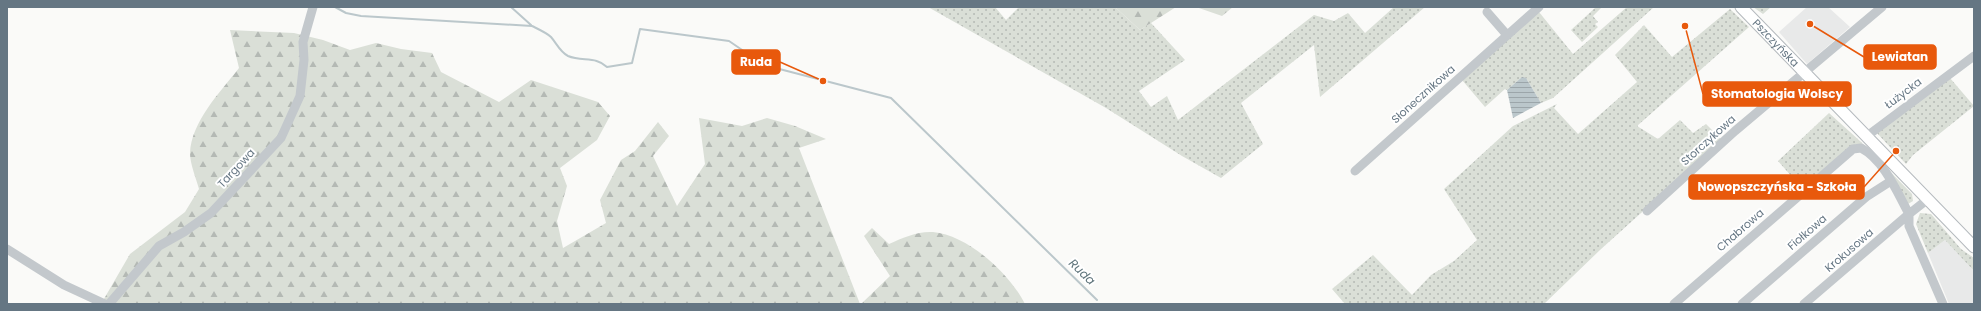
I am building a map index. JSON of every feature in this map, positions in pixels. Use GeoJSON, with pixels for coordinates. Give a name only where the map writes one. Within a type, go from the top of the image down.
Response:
{"type":"FeatureCollection","features":[{"type":"Feature","properties":{"kind":"main road","name":"Pszczyńska"},"geometry":{"type":"LineString","coordinates":[[1741,7],[1974,246]]}},
{"type":"Feature","properties":{"kind":"street","name":"Targowa"},"geometry":{"type":"LineString","coordinates":[[109,304],[159,246],[184,232],[210,213],[280,138],[300,96],[304,60],[303,42],[310,12],[313,7]]}},
{"type":"Feature","properties":{"kind":"street","name":"Słonecznikowa"},"geometry":{"type":"LineString","coordinates":[[1354,170],[1539,7]]}},
{"type":"Feature","properties":{"kind":"street","name":"Storczykowa"},"geometry":{"type":"LineString","coordinates":[[1647,211],[1804,72],[1882,7]]}},
{"type":"Feature","properties":{"kind":"street"},"geometry":{"type":"LineString","coordinates":[[1486,12],[1507,35]]}},
{"type":"Feature","properties":{"kind":"street","name":"Łużycka"},"geometry":{"type":"LineString","coordinates":[[1867,136],[1974,56]]}},
{"type":"Feature","properties":{"kind":"street","name":"Chabrowa"},"geometry":{"type":"LineString","coordinates":[[1674,304],[1810,184],[1853,149],[1860,148],[1874,158],[1890,181]]}},
{"type":"Feature","properties":{"kind":"street"},"geometry":{"type":"LineString","coordinates":[[1890,181],[1909,214],[1910,230],[1940,302]]}},
{"type":"Feature","properties":{"kind":"street","name":"Fiołkowa"},"geometry":{"type":"LineString","coordinates":[[1742,304],[1866,197],[1890,181]]}},
{"type":"Feature","properties":{"kind":"street"},"geometry":{"type":"LineString","coordinates":[[1909,214],[1928,199]]}},
{"type":"Feature","properties":{"kind":"street","name":"Krokusowa"},"geometry":{"type":"LineString","coordinates":[[1804,304],[1909,214]]}},
{"type":"Feature","properties":{"kind":"street"},"geometry":{"type":"LineString","coordinates":[[7,249],[64,285],[105,304]]}},
{"type":"Feature","properties":{"kind":"shaded area"},"geometry":{"type":"Polygon","coordinates":[[[1807,7],[1828,7],[1850,27],[1807,64],[1779,32],[1807,7]]]}},
{"type":"Feature","properties":{"kind":"shaded area"},"geometry":{"type":"Polygon","coordinates":[[[1522,77],[1526,78],[1541,103],[1513,118],[1507,90],[1522,77]]]}},
{"type":"Feature","properties":{"kind":"shaded area"},"geometry":{"type":"Polygon","coordinates":[[[1945,240],[1974,271],[1974,304],[1949,304],[1928,253],[1945,240]]]}},
{"type":"Feature","properties":{"kind":"green space"},"geometry":{"type":"Polygon","coordinates":[[[928,7],[995,7],[1006,20],[1019,7],[1115,7],[1140,30],[1151,23],[1185,60],[1139,91],[1151,107],[1167,96],[1178,120],[1314,15],[1334,21],[1348,13],[1365,33],[1394,7],[1425,7],[1320,97],[1314,45],[1241,103],[1263,144],[1221,178],[1182,156],[1106,108],[928,7]]]}},
{"type":"Feature","properties":{"kind":"green space"},"geometry":{"type":"Polygon","coordinates":[[[1115,7],[1176,7],[1140,30],[1115,7]]]}},
{"type":"Feature","properties":{"kind":"green space"},"geometry":{"type":"Polygon","coordinates":[[[1196,7],[1233,7],[1222,16],[1196,7]]]}},
{"type":"Feature","properties":{"kind":"green space"},"geometry":{"type":"Polygon","coordinates":[[[1596,7],[1602,7],[1593,16],[1598,22],[1595,24],[1598,27],[1582,42],[1571,30],[1596,7]]]}},
{"type":"Feature","properties":{"kind":"green space"},"geometry":{"type":"Polygon","coordinates":[[[1627,7],[1654,7],[1553,98],[1541,103],[1526,78],[1522,77],[1507,90],[1505,89],[1485,107],[1462,80],[1539,12],[1573,54],[1627,7]]]}},
{"type":"Feature","properties":{"kind":"green space"},"geometry":{"type":"Polygon","coordinates":[[[1753,7],[1771,7],[1763,14],[1753,7]]]}},
{"type":"Feature","properties":{"kind":"green space"},"geometry":{"type":"Polygon","coordinates":[[[1730,9],[1749,27],[1637,126],[1658,139],[1680,120],[1693,133],[1706,124],[1722,140],[1600,250],[1544,304],[1345,304],[1332,289],[1373,255],[1412,295],[1431,275],[1454,261],[1477,240],[1444,189],[1513,126],[1557,104],[1554,108],[1578,134],[1637,82],[1615,55],[1644,25],[1672,57],[1730,9]]]}},
{"type":"Feature","properties":{"kind":"green space"},"geometry":{"type":"Polygon","coordinates":[[[230,30],[294,33],[323,40],[350,50],[376,43],[401,49],[432,53],[441,72],[499,102],[531,80],[598,102],[610,116],[597,140],[560,168],[567,186],[557,221],[563,248],[606,223],[600,200],[621,160],[635,151],[658,122],[669,136],[653,156],[677,206],[705,164],[699,118],[742,126],[767,118],[795,126],[826,139],[799,148],[860,304],[101,304],[130,254],[185,212],[199,189],[190,157],[192,141],[201,119],[208,108],[239,68],[230,30]]]}},
{"type":"Feature","properties":{"kind":"green space"},"geometry":{"type":"Polygon","coordinates":[[[1950,78],[1974,106],[1913,155],[1906,164],[1876,132],[1950,78]]]}},
{"type":"Feature","properties":{"kind":"green space"},"geometry":{"type":"Polygon","coordinates":[[[1829,113],[1860,141],[1912,194],[1913,201],[1908,204],[1888,172],[1856,144],[1801,187],[1778,161],[1829,113]]]}},
{"type":"Feature","properties":{"kind":"green space"},"geometry":{"type":"Polygon","coordinates":[[[1920,213],[1931,214],[1961,249],[1974,258],[1974,271],[1945,240],[1928,253],[1916,224],[1920,213]]]}},
{"type":"Feature","properties":{"kind":"green space"},"geometry":{"type":"Polygon","coordinates":[[[872,228],[889,244],[910,235],[927,232],[946,235],[960,240],[974,248],[999,269],[1018,292],[1025,304],[861,304],[890,276],[864,236],[872,228]]]}},
{"type":"Feature","properties":{"kind":"waterway","name":"Ruda"},"geometry":{"type":"LineString","coordinates":[[335,7],[346,13],[361,16],[532,26],[549,36],[568,56],[578,59],[598,61],[607,67],[632,63],[640,29],[729,41],[764,65],[891,98],[1097,300]]}},
{"type":"Feature","properties":{"kind":"waterway"},"geometry":{"type":"LineString","coordinates":[[511,7],[531,25]]}},
{"type":"Feature","properties":{"kind":"place","name":"Lewiatan"},"geometry":{"type":"Point","coordinates":[1810,24]}},
{"type":"Feature","properties":{"kind":"place","name":"Stomatologia Wolscy"},"geometry":{"type":"Point","coordinates":[1685,26]}},
{"type":"Feature","properties":{"kind":"place","name":"Ruda"},"geometry":{"type":"Point","coordinates":[823,81]}},
{"type":"Feature","properties":{"kind":"place","name":"Nowopszczyńska - Szkoła"},"geometry":{"type":"Point","coordinates":[1896,151]}}]}
